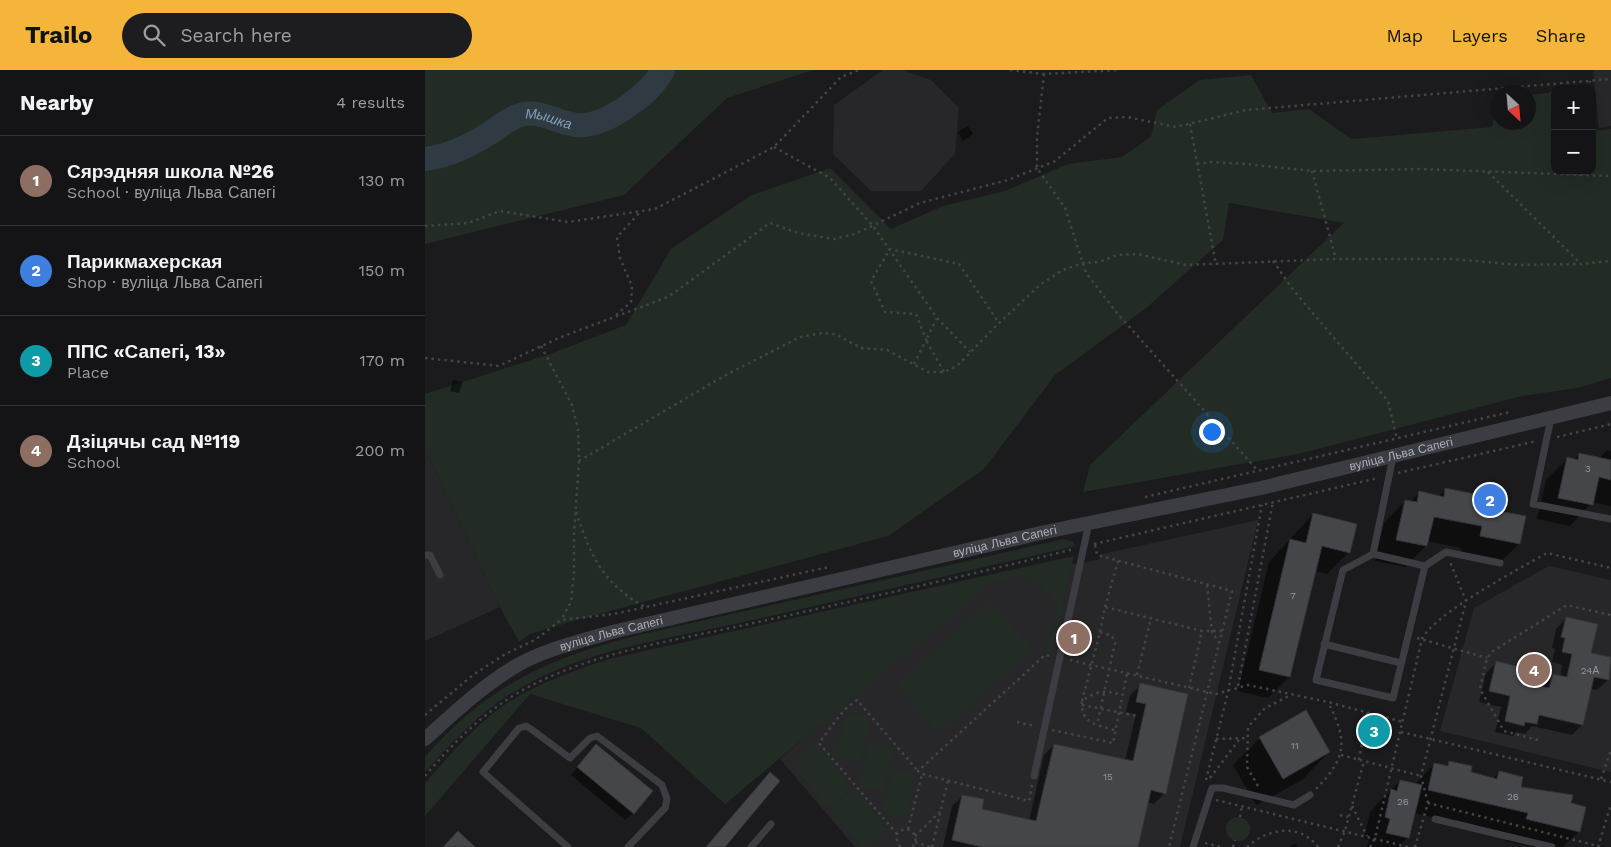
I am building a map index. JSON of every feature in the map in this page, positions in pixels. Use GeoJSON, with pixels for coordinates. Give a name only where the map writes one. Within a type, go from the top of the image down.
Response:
{"type":"FeatureCollection","features":[{"type":"Feature","properties":{"kind":"street","name":"вуліца Льва Сапегі"},"geometry":{"type":"LineString","coordinates":[[425,739],[471,698],[506,673],[559,647],[612,632],[1089,522],[1261,488],[1393,454],[1611,403]]}},
{"type":"Feature","properties":{"kind":"lane"},"geometry":{"type":"LineString","coordinates":[[1551,418],[1545,439],[1533,504],[1611,519]]}},
{"type":"Feature","properties":{"kind":"lane"},"geometry":{"type":"LineString","coordinates":[[1373,554],[1393,454]]}},
{"type":"Feature","properties":{"kind":"lane"},"geometry":{"type":"LineString","coordinates":[[1034,776],[1089,522]]}},
{"type":"Feature","properties":{"kind":"lane"},"geometry":{"type":"LineString","coordinates":[[1425,566],[1373,554],[1343,570],[1316,680],[1393,698],[1425,566],[1446,552],[1500,563]]}},
{"type":"Feature","properties":{"kind":"lane"},"geometry":{"type":"LineString","coordinates":[[425,554],[430,555],[440,575]]}},
{"type":"Feature","properties":{"kind":"lane"},"geometry":{"type":"LineString","coordinates":[[1324,644],[1401,662]]}},
{"type":"Feature","properties":{"kind":"lane"},"geometry":{"type":"LineString","coordinates":[[568,847],[483,772],[519,728],[526,726],[570,758],[590,738],[597,736],[662,785],[667,799],[665,808],[628,847]]}},
{"type":"Feature","properties":{"kind":"lane"},"geometry":{"type":"LineString","coordinates":[[1197,845],[1212,788],[1223,788],[1294,805],[1310,795]]}},
{"type":"Feature","properties":{"kind":"lane"},"geometry":{"type":"LineString","coordinates":[[1435,819],[1552,847]]}},
{"type":"Feature","properties":{"kind":"lane"},"geometry":{"type":"LineString","coordinates":[[751,847],[771,824]]}},
{"type":"Feature","properties":{"kind":"path"},"geometry":{"type":"LineString","coordinates":[[425,226],[468,224],[500,210],[568,222],[655,209],[774,147],[841,77],[859,70]]}},
{"type":"Feature","properties":{"kind":"path"},"geometry":{"type":"LineString","coordinates":[[1010,70],[1044,74],[1118,70]]}},
{"type":"Feature","properties":{"kind":"path"},"geometry":{"type":"LineString","coordinates":[[1044,74],[1037,136],[1037,168],[1065,208],[1086,273],[1117,313],[1259,471]]}},
{"type":"Feature","properties":{"kind":"path"},"geometry":{"type":"LineString","coordinates":[[425,358],[499,366],[541,346],[668,296],[770,222],[798,233],[834,239],[855,234],[920,203],[1008,180],[1055,161],[1108,118],[1127,118],[1175,127],[1246,110],[1611,79]]}},
{"type":"Feature","properties":{"kind":"path"},"geometry":{"type":"LineString","coordinates":[[1189,123],[1216,265]]}},
{"type":"Feature","properties":{"kind":"path"},"geometry":{"type":"LineString","coordinates":[[774,147],[830,178],[873,226],[937,318],[970,352]]}},
{"type":"Feature","properties":{"kind":"path"},"geometry":{"type":"LineString","coordinates":[[1197,164],[1211,162],[1247,164],[1312,171],[1420,169],[1611,176]]}},
{"type":"Feature","properties":{"kind":"path"},"geometry":{"type":"LineString","coordinates":[[1312,171],[1336,259]]}},
{"type":"Feature","properties":{"kind":"path"},"geometry":{"type":"LineString","coordinates":[[1488,172],[1581,264]]}},
{"type":"Feature","properties":{"kind":"path"},"geometry":{"type":"LineString","coordinates":[[613,318],[631,302],[632,286],[620,258],[617,237],[640,211]]}},
{"type":"Feature","properties":{"kind":"path"},"geometry":{"type":"LineString","coordinates":[[890,249],[959,264],[999,323]]}},
{"type":"Feature","properties":{"kind":"path"},"geometry":{"type":"LineString","coordinates":[[890,249],[871,281],[885,312],[916,314],[926,340],[944,372]]}},
{"type":"Feature","properties":{"kind":"path"},"geometry":{"type":"LineString","coordinates":[[579,461],[724,376],[800,337],[822,333],[835,334],[861,348],[887,350],[928,372],[944,372],[957,366],[1041,284],[1063,270],[1083,263],[1099,262],[1117,255],[1137,254],[1186,265],[1336,259],[1452,259],[1519,265],[1581,264],[1611,261]]}},
{"type":"Feature","properties":{"kind":"path"},"geometry":{"type":"LineString","coordinates":[[1273,261],[1294,291],[1388,401],[1397,439]]}},
{"type":"Feature","properties":{"kind":"path"},"geometry":{"type":"LineString","coordinates":[[914,364],[937,318]]}},
{"type":"Feature","properties":{"kind":"path"},"geometry":{"type":"LineString","coordinates":[[541,346],[572,406],[578,429],[579,461],[575,508],[574,573],[571,602],[561,620]]}},
{"type":"Feature","properties":{"kind":"path"},"geometry":{"type":"LineString","coordinates":[[425,776],[453,744],[485,715],[522,691],[579,665],[639,648],[975,573],[1611,424]]}},
{"type":"Feature","properties":{"kind":"path"},"geometry":{"type":"LineString","coordinates":[[1238,686],[1273,502]]}},
{"type":"Feature","properties":{"kind":"path"},"geometry":{"type":"LineString","coordinates":[[1239,740],[1205,785],[1228,692],[1262,505]]}},
{"type":"Feature","properties":{"kind":"path"},"geometry":{"type":"LineString","coordinates":[[575,508],[588,548],[599,568],[627,596],[647,607]]}},
{"type":"Feature","properties":{"kind":"path"},"geometry":{"type":"LineString","coordinates":[[1095,544],[1097,555],[1232,591],[1169,847]]}},
{"type":"Feature","properties":{"kind":"path"},"geometry":{"type":"LineString","coordinates":[[1427,803],[1421,776],[1466,601],[1446,552]]}},
{"type":"Feature","properties":{"kind":"path"},"geometry":{"type":"LineString","coordinates":[[1370,847],[1375,838],[1422,639],[1427,630],[1466,601],[1547,553],[1611,568]]}},
{"type":"Feature","properties":{"kind":"path"},"geometry":{"type":"LineString","coordinates":[[1114,730],[1086,720],[1081,710],[1105,607],[1118,561]]}},
{"type":"Feature","properties":{"kind":"path"},"geometry":{"type":"LineString","coordinates":[[1207,585],[1211,632],[1219,643]]}},
{"type":"Feature","properties":{"kind":"path"},"geometry":{"type":"LineString","coordinates":[[1538,740],[1504,731],[1480,689],[1487,658],[1493,651],[1567,605],[1610,615],[1611,617]]}},
{"type":"Feature","properties":{"kind":"path"},"geometry":{"type":"LineString","coordinates":[[1105,607],[1202,631],[1222,631]]}},
{"type":"Feature","properties":{"kind":"path"},"geometry":{"type":"LineString","coordinates":[[1137,676],[1151,618]]}},
{"type":"Feature","properties":{"kind":"path"},"geometry":{"type":"LineString","coordinates":[[1189,688],[1202,631]]}},
{"type":"Feature","properties":{"kind":"path"},"geometry":{"type":"LineString","coordinates":[[1097,725],[1115,643],[1112,636],[1100,632]]}},
{"type":"Feature","properties":{"kind":"path"},"geometry":{"type":"LineString","coordinates":[[1408,636],[1487,658]]}},
{"type":"Feature","properties":{"kind":"path"},"geometry":{"type":"LineString","coordinates":[[918,771],[1045,656],[1216,694],[1228,692],[1238,686],[1248,685],[1328,702],[1403,722]]}},
{"type":"Feature","properties":{"kind":"path"},"geometry":{"type":"LineString","coordinates":[[1017,722],[1113,743],[1114,730],[1127,673]]}},
{"type":"Feature","properties":{"kind":"path"},"geometry":{"type":"LineString","coordinates":[[1082,703],[1093,693],[1104,690],[1122,695]]}},
{"type":"Feature","properties":{"kind":"path"},"geometry":{"type":"LineString","coordinates":[[1266,798],[1247,767],[1248,727],[1265,708],[1290,695]]}},
{"type":"Feature","properties":{"kind":"path"},"geometry":{"type":"LineString","coordinates":[[897,834],[819,743],[844,710],[857,700],[922,774],[1029,801],[1034,776]]}},
{"type":"Feature","properties":{"kind":"path"},"geometry":{"type":"LineString","coordinates":[[1310,795],[1331,773],[1341,756],[1342,741],[1338,722],[1328,702]]}},
{"type":"Feature","properties":{"kind":"path"},"geometry":{"type":"LineString","coordinates":[[1082,703],[1137,716]]}},
{"type":"Feature","properties":{"kind":"path"},"geometry":{"type":"LineString","coordinates":[[1359,760],[1367,713]]}},
{"type":"Feature","properties":{"kind":"path"},"geometry":{"type":"LineString","coordinates":[[1401,732],[1611,782]]}},
{"type":"Feature","properties":{"kind":"path"},"geometry":{"type":"LineString","coordinates":[[1216,738],[1239,740],[1247,738]]}},
{"type":"Feature","properties":{"kind":"path"},"geometry":{"type":"LineString","coordinates":[[1601,779],[1611,750]]}},
{"type":"Feature","properties":{"kind":"path"},"geometry":{"type":"LineString","coordinates":[[1341,756],[1421,776]]}},
{"type":"Feature","properties":{"kind":"path"},"geometry":{"type":"LineString","coordinates":[[1338,847],[1345,831],[1364,761]]}},
{"type":"Feature","properties":{"kind":"path"},"geometry":{"type":"LineString","coordinates":[[908,829],[922,774]]}},
{"type":"Feature","properties":{"kind":"path"},"geometry":{"type":"LineString","coordinates":[[915,842],[932,847],[948,780]]}},
{"type":"Feature","properties":{"kind":"path"},"geometry":{"type":"LineString","coordinates":[[1210,799],[1408,847]]}},
{"type":"Feature","properties":{"kind":"path"},"geometry":{"type":"LineString","coordinates":[[1598,847],[1611,804]]}},
{"type":"Feature","properties":{"kind":"path"},"geometry":{"type":"LineString","coordinates":[[1352,805],[1367,836]]}},
{"type":"Feature","properties":{"kind":"path"},"geometry":{"type":"LineString","coordinates":[[1240,817],[1242,806]]}},
{"type":"Feature","properties":{"kind":"path"},"geometry":{"type":"LineString","coordinates":[[915,836],[941,811]]}},
{"type":"Feature","properties":{"kind":"path"},"geometry":{"type":"LineString","coordinates":[[1340,815],[1348,817]]}},
{"type":"Feature","properties":{"kind":"path"},"geometry":{"type":"LineString","coordinates":[[1415,847],[1420,828]]}},
{"type":"Feature","properties":{"kind":"path"},"geometry":{"type":"LineString","coordinates":[[900,847],[896,841],[897,834],[901,830],[908,829]]}},
{"type":"Feature","properties":{"kind":"path"},"geometry":{"type":"LineString","coordinates":[[908,829],[915,836],[915,842],[912,847]]}},
{"type":"Feature","properties":{"kind":"path"},"geometry":{"type":"LineString","coordinates":[[1247,847],[1258,837],[1273,831],[1288,830],[1303,834],[1318,847]]}},
{"type":"Feature","properties":{"kind":"path"},"geometry":{"type":"LineString","coordinates":[[1233,847],[1235,840]]}},
{"type":"Feature","properties":{"kind":"path"},"geometry":{"type":"LineString","coordinates":[[1197,845],[1221,847]]}},
{"type":"Feature","properties":{"kind":"shaded area"},"geometry":{"type":"Polygon","coordinates":[[[425,70],[813,70],[727,98],[624,195],[425,244],[425,70]]]}},
{"type":"Feature","properties":{"kind":"shaded area"},"geometry":{"type":"Polygon","coordinates":[[[883,70],[902,70],[931,80],[959,108],[955,154],[921,191],[871,191],[833,154],[834,105],[883,70]]]}},
{"type":"Feature","properties":{"kind":"shaded area"},"geometry":{"type":"Polygon","coordinates":[[[1593,70],[1611,70],[1611,126],[1599,128],[1593,70]]]}},
{"type":"Feature","properties":{"kind":"shaded area"},"geometry":{"type":"Polygon","coordinates":[[[1251,75],[1272,113],[1309,109],[1351,139],[1491,127],[1491,130],[1536,130],[1536,94],[1551,92],[1551,175],[1596,175],[1596,131],[1611,129],[1611,378],[1577,388],[1522,396],[1298,454],[1083,492],[1090,465],[1344,223],[1229,203],[1223,240],[1145,309],[1055,375],[984,469],[888,536],[573,621],[530,634],[519,642],[500,607],[425,449],[425,394],[550,354],[626,325],[671,249],[752,195],[830,168],[891,229],[943,206],[1005,191],[1068,164],[1122,157],[1151,137],[1157,110],[1200,80],[1251,75]]]}},
{"type":"Feature","properties":{"kind":"shaded area"},"geometry":{"type":"Polygon","coordinates":[[[425,449],[500,607],[425,641],[425,449]]]}},
{"type":"Feature","properties":{"kind":"shaded area"},"geometry":{"type":"Polygon","coordinates":[[[1258,520],[1180,847],[855,847],[780,759],[984,581],[1068,563],[1079,564],[1100,559],[1102,554],[1258,520]]]}},
{"type":"Feature","properties":{"kind":"shaded area"},"geometry":{"type":"Polygon","coordinates":[[[1064,539],[1073,542],[1075,546],[627,647],[570,664],[517,690],[491,707],[457,738],[425,772],[425,757],[471,712],[519,679],[573,655],[634,636],[1064,539]]]}},
{"type":"Feature","properties":{"kind":"shaded area"},"geometry":{"type":"Polygon","coordinates":[[[1074,556],[1052,651],[1043,651],[1055,626],[1057,616],[1053,598],[1047,590],[1024,575],[990,583],[725,804],[641,728],[530,694],[425,816],[425,783],[464,740],[507,703],[559,677],[613,658],[1074,556]]]}},
{"type":"Feature","properties":{"kind":"shaded area"},"geometry":{"type":"Polygon","coordinates":[[[1549,566],[1611,580],[1611,772],[1440,731],[1474,608],[1549,566]]]}},
{"type":"Feature","properties":{"kind":"shaded area"},"geometry":{"type":"Polygon","coordinates":[[[990,602],[1032,649],[939,732],[897,685],[990,602]]]}},
{"type":"Feature","properties":{"kind":"shaded area"},"geometry":{"type":"Polygon","coordinates":[[[846,713],[871,718],[860,763],[836,757],[846,713]]]}},
{"type":"Feature","properties":{"kind":"shaded area"},"geometry":{"type":"Polygon","coordinates":[[[870,741],[894,747],[884,791],[859,785],[870,741]]]}},
{"type":"Feature","properties":{"kind":"shaded area"},"geometry":{"type":"Polygon","coordinates":[[[817,745],[852,787],[828,807],[793,766],[817,745]]]}},
{"type":"Feature","properties":{"kind":"shaded area"},"geometry":{"type":"Polygon","coordinates":[[[893,769],[917,774],[907,818],[883,812],[893,769]]]}},
{"type":"Feature","properties":{"kind":"shaded area"},"geometry":{"type":"Polygon","coordinates":[[[854,789],[890,830],[870,847],[863,847],[830,809],[854,789]]]}},
{"type":"Feature","properties":{"kind":"shaded area"},"geometry":{"type":"Polygon","coordinates":[[[1238,817],[1246,821],[1250,829],[1246,837],[1238,841],[1230,837],[1226,829],[1230,821],[1238,817]]]}},
{"type":"Feature","properties":{"kind":"building"},"geometry":{"type":"Polygon","coordinates":[[[1579,453],[1611,460],[1611,480],[1599,477],[1593,505],[1558,498],[1567,457],[1578,460],[1579,453]]]}},
{"type":"Feature","properties":{"kind":"building"},"geometry":{"type":"Polygon","coordinates":[[[1445,488],[1489,497],[1487,509],[1526,516],[1520,544],[1480,536],[1482,526],[1434,517],[1427,546],[1396,540],[1405,500],[1417,502],[1419,491],[1444,497],[1445,488]]]}},
{"type":"Feature","properties":{"kind":"building"},"geometry":{"type":"Polygon","coordinates":[[[1313,513],[1357,524],[1350,553],[1322,546],[1290,677],[1259,670],[1290,539],[1306,543],[1313,513]]]}},
{"type":"Feature","properties":{"kind":"building"},"geometry":{"type":"Polygon","coordinates":[[[1566,617],[1598,624],[1591,653],[1611,657],[1609,680],[1594,677],[1583,725],[1539,715],[1537,724],[1525,722],[1524,726],[1505,721],[1510,696],[1489,691],[1496,661],[1527,669],[1524,683],[1549,688],[1553,674],[1567,677],[1572,654],[1562,652],[1565,638],[1561,637],[1566,617]]]}},
{"type":"Feature","properties":{"kind":"building"},"geometry":{"type":"Polygon","coordinates":[[[1140,683],[1188,694],[1166,794],[1151,790],[1138,847],[982,847],[952,840],[962,795],[984,799],[982,809],[1036,821],[1054,744],[1133,761],[1146,704],[1136,702],[1140,683]]]}},
{"type":"Feature","properties":{"kind":"building"},"geometry":{"type":"Polygon","coordinates":[[[1306,710],[1330,752],[1283,779],[1259,737],[1306,710]]]}},
{"type":"Feature","properties":{"kind":"building"},"geometry":{"type":"Polygon","coordinates":[[[1367,720],[1385,724],[1381,743],[1363,739],[1367,720]]]}},
{"type":"Feature","properties":{"kind":"building"},"geometry":{"type":"Polygon","coordinates":[[[596,744],[653,791],[634,814],[577,767],[596,744]]]}},
{"type":"Feature","properties":{"kind":"building"},"geometry":{"type":"Polygon","coordinates":[[[1449,761],[1472,766],[1471,772],[1497,779],[1499,771],[1523,777],[1521,787],[1573,795],[1571,803],[1586,807],[1580,832],[1526,819],[1528,813],[1428,790],[1434,763],[1448,766],[1449,761]]]}},
{"type":"Feature","properties":{"kind":"building"},"geometry":{"type":"Polygon","coordinates":[[[770,772],[780,781],[725,847],[706,847],[770,772]]]}},
{"type":"Feature","properties":{"kind":"building"},"geometry":{"type":"Polygon","coordinates":[[[1400,780],[1422,785],[1409,838],[1386,833],[1390,819],[1385,817],[1391,789],[1397,791],[1400,780]]]}},
{"type":"Feature","properties":{"kind":"building"},"geometry":{"type":"Polygon","coordinates":[[[458,831],[475,847],[443,847],[458,831]]]}},
{"type":"Feature","properties":{"kind":"waterway","name":"Мышка"},"geometry":{"type":"LineString","coordinates":[[425,159],[442,156],[466,147],[513,118],[525,114],[540,115],[576,125],[587,125],[600,121],[612,116],[637,99],[657,80],[663,70]]}},
{"type":"Feature","properties":{"kind":"place","name":"Парикмахерская"},"geometry":{"type":"Point","coordinates":[1490,500]}},
{"type":"Feature","properties":{"kind":"place","name":"Сярэдняя школа №26"},"geometry":{"type":"Point","coordinates":[1074,638]}},
{"type":"Feature","properties":{"kind":"place","name":"Дзіцячы сад №119"},"geometry":{"type":"Point","coordinates":[1534,670]}},
{"type":"Feature","properties":{"kind":"place","name":"ППС «Сапегі, 13»"},"geometry":{"type":"Point","coordinates":[1374,731]}}]}
